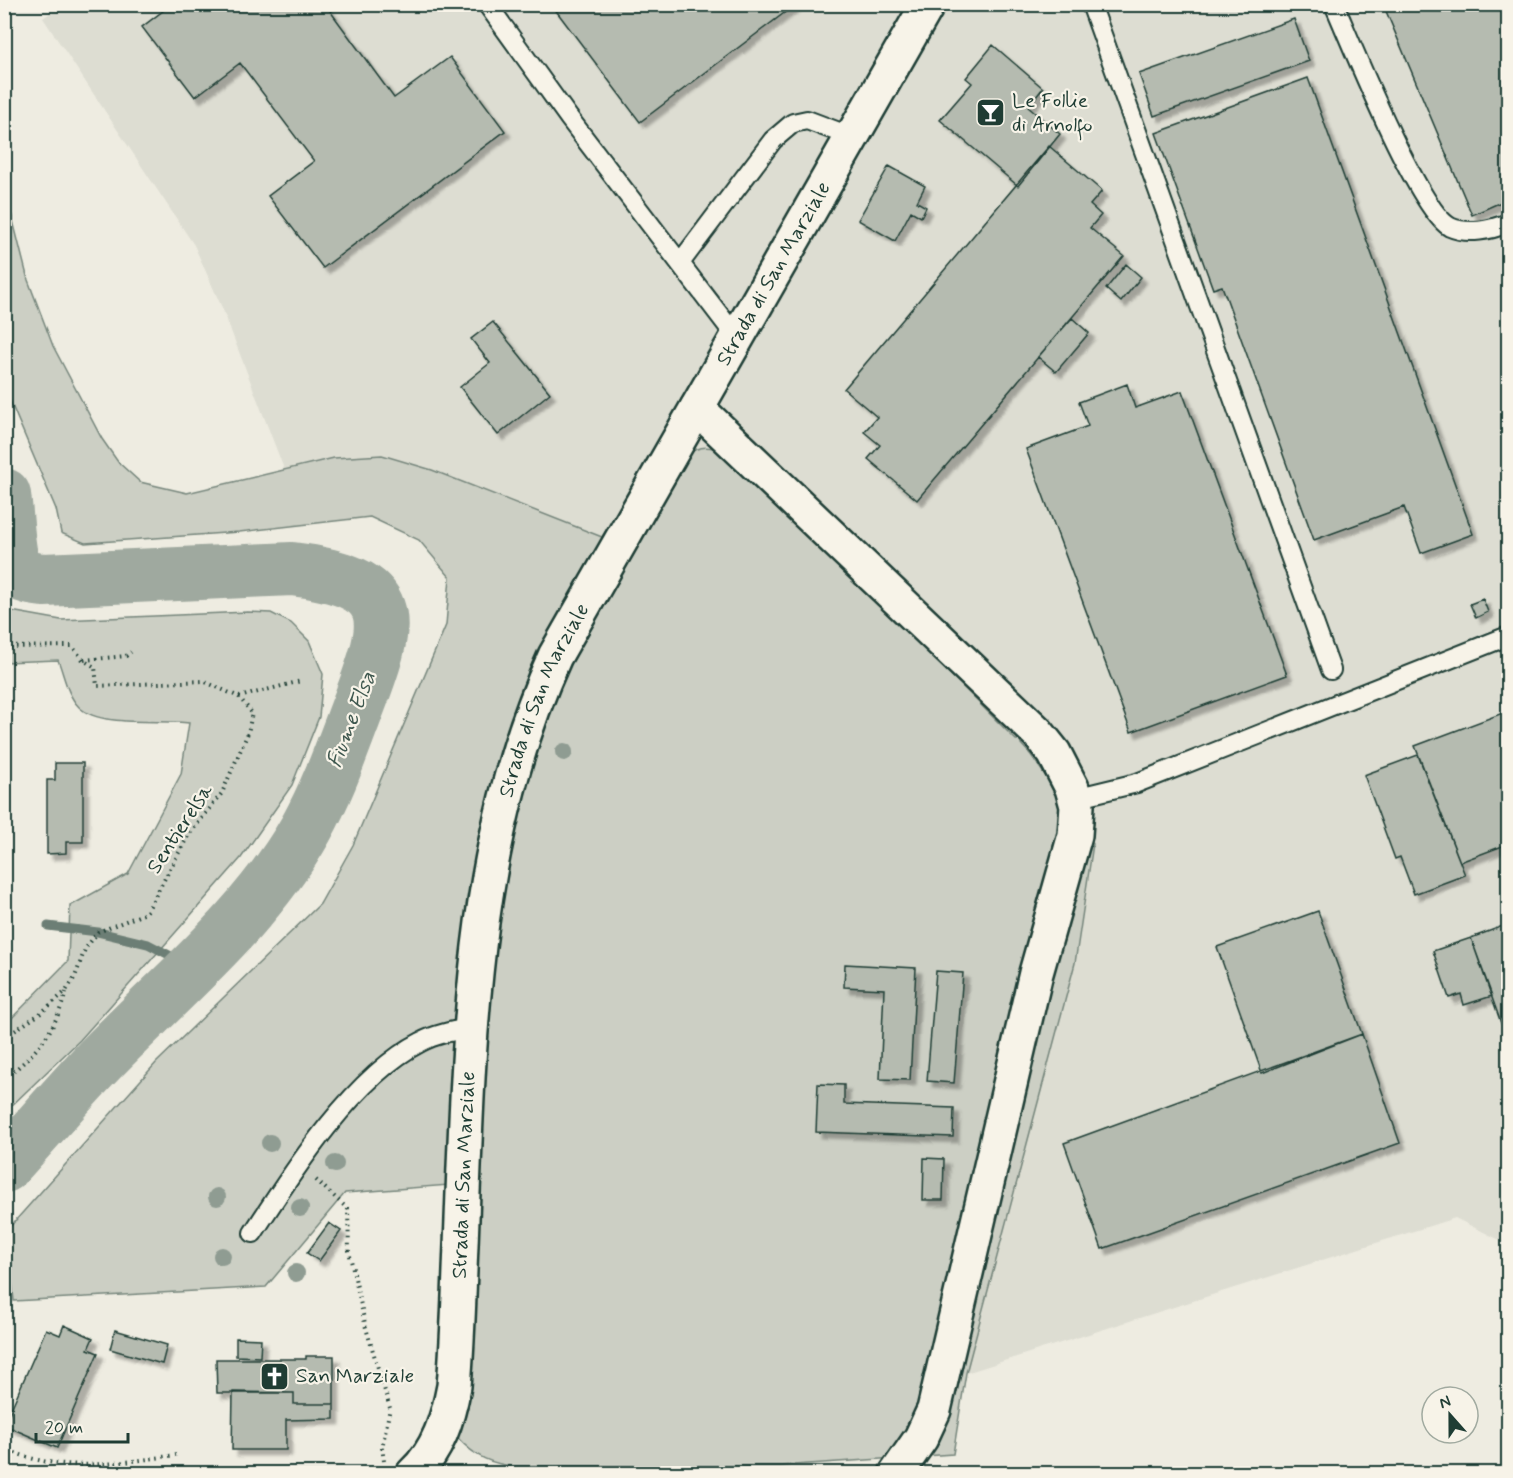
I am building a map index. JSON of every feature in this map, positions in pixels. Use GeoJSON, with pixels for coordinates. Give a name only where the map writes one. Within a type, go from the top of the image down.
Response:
{"type":"FeatureCollection","features":[{"type":"Feature","properties":{"kind":"street","name":"Strada di San Marziale"},"geometry":{"type":"LineString","coordinates":[[414,1469],[439,1439],[455,1378],[470,1028],[490,862],[508,781],[527,722],[555,656],[928,4]]}},
{"type":"Feature","properties":{"kind":"street"},"geometry":{"type":"LineString","coordinates":[[697,408],[1038,733],[1062,765],[1075,798],[1078,815],[1075,835],[1032,992],[938,1395],[921,1438],[896,1473]]}},
{"type":"Feature","properties":{"kind":"lane"},"geometry":{"type":"LineString","coordinates":[[488,4],[569,117],[737,338]]}},
{"type":"Feature","properties":{"kind":"lane"},"geometry":{"type":"LineString","coordinates":[[1091,4],[1331,670]]}},
{"type":"Feature","properties":{"kind":"lane"},"geometry":{"type":"LineString","coordinates":[[1334,4],[1411,174],[1435,213],[1451,227],[1463,230],[1487,229],[1509,223]]}},
{"type":"Feature","properties":{"kind":"lane"},"geometry":{"type":"LineString","coordinates":[[680,263],[765,151],[786,127],[807,120],[852,137]]}},
{"type":"Feature","properties":{"kind":"lane"},"geometry":{"type":"LineString","coordinates":[[1075,798],[1145,780],[1509,636]]}},
{"type":"Feature","properties":{"kind":"lane"},"geometry":{"type":"LineString","coordinates":[[253,1233],[298,1164],[349,1102],[388,1066],[421,1041],[440,1034],[470,1028]]}},
{"type":"Feature","properties":{"kind":"path"},"geometry":{"type":"LineString","coordinates":[[4,647],[72,646],[83,660],[95,667],[97,686],[116,687],[203,681],[239,697],[301,681]]}},
{"type":"Feature","properties":{"kind":"path"},"geometry":{"type":"LineString","coordinates":[[83,660],[126,656],[131,652]]}},
{"type":"Feature","properties":{"kind":"path","name":"Sentierelsa"},"geometry":{"type":"LineString","coordinates":[[4,1038],[41,1013],[66,991],[75,977],[85,949],[98,932],[146,914],[188,836],[222,793],[252,713],[239,697]]}},
{"type":"Feature","properties":{"kind":"path"},"geometry":{"type":"LineString","coordinates":[[4,1079],[45,1041],[59,1016],[66,991]]}},
{"type":"Feature","properties":{"kind":"path"},"geometry":{"type":"LineString","coordinates":[[298,1164],[348,1209],[349,1251],[366,1328],[390,1408],[382,1448],[414,1469]]}},
{"type":"Feature","properties":{"kind":"path"},"geometry":{"type":"LineString","coordinates":[[4,1448],[37,1461],[73,1466],[176,1455]]}},
{"type":"Feature","properties":{"kind":"shaded area"},"geometry":{"type":"Polygon","coordinates":[[[63,4],[1508,5],[1508,1244],[1455,1218],[966,1373],[1075,963],[1093,843],[1031,755],[715,447],[699,447],[686,455],[661,440],[602,537],[432,470],[334,458],[284,469],[223,310],[194,245],[43,18],[63,4]]]}},
{"type":"Feature","properties":{"kind":"shaded area"},"geometry":{"type":"Polygon","coordinates":[[[4,185],[28,280],[53,346],[102,439],[118,462],[140,482],[187,493],[334,458],[382,455],[432,470],[602,537],[662,440],[686,455],[700,448],[712,448],[737,461],[1016,740],[1021,740],[1021,744],[1093,844],[1075,963],[966,1373],[953,1454],[780,1466],[510,1466],[484,1458],[470,1450],[451,1430],[449,1185],[345,1193],[266,1287],[14,1301],[7,1230],[156,1063],[320,904],[353,845],[446,625],[450,577],[419,540],[370,517],[239,532],[85,543],[61,533],[56,509],[5,389],[4,185]]]}},
{"type":"Feature","properties":{"kind":"shaded area"},"geometry":{"type":"Polygon","coordinates":[[[5,607],[11,611],[61,620],[271,613],[291,623],[309,641],[323,674],[319,717],[292,785],[241,858],[80,1040],[5,1112],[5,1025],[68,961],[70,906],[128,874],[181,774],[189,723],[101,718],[89,714],[75,702],[58,660],[5,662],[5,607]]]}},
{"type":"Feature","properties":{"kind":"building"},"geometry":{"type":"Polygon","coordinates":[[[172,4],[325,4],[394,98],[450,57],[505,131],[323,268],[268,196],[314,161],[240,63],[195,97],[142,27],[172,4]]]}},
{"type":"Feature","properties":{"kind":"building"},"geometry":{"type":"Polygon","coordinates":[[[551,4],[796,4],[640,122],[551,4]]]}},
{"type":"Feature","properties":{"kind":"building"},"geometry":{"type":"Polygon","coordinates":[[[1383,4],[1508,4],[1508,199],[1472,215],[1383,4]]]}},
{"type":"Feature","properties":{"kind":"building"},"geometry":{"type":"Polygon","coordinates":[[[1294,19],[1309,61],[1154,116],[1139,74],[1294,19]]]}},
{"type":"Feature","properties":{"kind":"building","name":"Le Follie di Arnolfo"},"geometry":{"type":"Polygon","coordinates":[[[993,45],[1043,88],[1028,107],[1060,134],[1018,186],[940,120],[972,83],[966,78],[993,45]]]}},
{"type":"Feature","properties":{"kind":"building"},"geometry":{"type":"Polygon","coordinates":[[[1308,78],[1473,534],[1421,553],[1404,507],[1314,540],[1222,286],[1213,289],[1156,133],[1308,78]]]}},
{"type":"Feature","properties":{"kind":"building"},"geometry":{"type":"Polygon","coordinates":[[[1049,146],[1102,191],[1090,205],[1101,215],[1090,228],[1124,256],[917,500],[868,459],[880,445],[864,432],[877,417],[844,389],[1049,146]]]}},
{"type":"Feature","properties":{"kind":"building"},"geometry":{"type":"Polygon","coordinates":[[[889,166],[925,186],[917,202],[926,207],[921,217],[911,211],[895,241],[858,220],[889,166]]]}},
{"type":"Feature","properties":{"kind":"building"},"geometry":{"type":"Polygon","coordinates":[[[1126,264],[1141,277],[1121,302],[1106,289],[1126,264]]]}},
{"type":"Feature","properties":{"kind":"building"},"geometry":{"type":"Polygon","coordinates":[[[1072,318],[1089,333],[1056,372],[1038,357],[1072,318]]]}},
{"type":"Feature","properties":{"kind":"building"},"geometry":{"type":"Polygon","coordinates":[[[493,322],[550,393],[498,435],[460,387],[490,363],[471,339],[493,322]]]}},
{"type":"Feature","properties":{"kind":"building"},"geometry":{"type":"Polygon","coordinates":[[[1127,384],[1135,408],[1182,391],[1287,675],[1131,732],[1026,449],[1088,426],[1079,402],[1127,384]]]}},
{"type":"Feature","properties":{"kind":"building"},"geometry":{"type":"Polygon","coordinates":[[[1483,599],[1488,612],[1476,618],[1470,604],[1483,599]]]}},
{"type":"Feature","properties":{"kind":"building"},"geometry":{"type":"Polygon","coordinates":[[[1508,711],[1508,844],[1460,862],[1415,746],[1508,711]]]}},
{"type":"Feature","properties":{"kind":"building"},"geometry":{"type":"Polygon","coordinates":[[[1418,755],[1465,875],[1414,894],[1400,857],[1395,859],[1364,775],[1418,755]]]}},
{"type":"Feature","properties":{"kind":"building"},"geometry":{"type":"Polygon","coordinates":[[[55,763],[83,763],[83,842],[66,842],[66,853],[47,854],[47,780],[55,780],[55,763]]]}},
{"type":"Feature","properties":{"kind":"building"},"geometry":{"type":"Polygon","coordinates":[[[1318,911],[1362,1034],[1262,1073],[1217,947],[1318,911]]]}},
{"type":"Feature","properties":{"kind":"building"},"geometry":{"type":"Polygon","coordinates":[[[1508,924],[1508,1043],[1471,938],[1508,924]]]}},
{"type":"Feature","properties":{"kind":"building"},"geometry":{"type":"Polygon","coordinates":[[[1471,938],[1492,996],[1464,1005],[1461,994],[1449,998],[1433,951],[1471,938]]]}},
{"type":"Feature","properties":{"kind":"building"},"geometry":{"type":"Polygon","coordinates":[[[845,964],[916,968],[910,1080],[880,1079],[884,989],[844,987],[845,964]]]}},
{"type":"Feature","properties":{"kind":"building"},"geometry":{"type":"Polygon","coordinates":[[[936,971],[963,973],[954,1083],[927,1081],[936,971]]]}},
{"type":"Feature","properties":{"kind":"building"},"geometry":{"type":"Polygon","coordinates":[[[1362,1034],[1400,1143],[1102,1249],[1064,1143],[1362,1034]]]}},
{"type":"Feature","properties":{"kind":"building"},"geometry":{"type":"Polygon","coordinates":[[[818,1084],[844,1085],[844,1104],[954,1108],[953,1137],[816,1132],[818,1084]]]}},
{"type":"Feature","properties":{"kind":"building"},"geometry":{"type":"Polygon","coordinates":[[[924,1158],[944,1159],[943,1200],[923,1200],[924,1158]]]}},
{"type":"Feature","properties":{"kind":"building"},"geometry":{"type":"Polygon","coordinates":[[[329,1223],[341,1231],[319,1261],[307,1253],[329,1223]]]}},
{"type":"Feature","properties":{"kind":"building"},"geometry":{"type":"Polygon","coordinates":[[[64,1325],[93,1338],[88,1349],[98,1353],[57,1448],[4,1425],[46,1329],[60,1335],[64,1325]]]}},
{"type":"Feature","properties":{"kind":"building"},"geometry":{"type":"Polygon","coordinates":[[[115,1330],[167,1345],[162,1364],[110,1349],[115,1330]]]}},
{"type":"Feature","properties":{"kind":"building"},"geometry":{"type":"Polygon","coordinates":[[[236,1338],[261,1339],[260,1357],[236,1356],[236,1338]]]}},
{"type":"Feature","properties":{"kind":"building","name":"San Marziale"},"geometry":{"type":"Polygon","coordinates":[[[306,1356],[334,1356],[334,1404],[294,1404],[294,1393],[217,1393],[216,1359],[306,1359],[306,1356]]]}},
{"type":"Feature","properties":{"kind":"building"},"geometry":{"type":"Polygon","coordinates":[[[233,1392],[294,1393],[294,1404],[334,1404],[334,1419],[286,1420],[286,1450],[232,1450],[233,1392]]]}},
{"type":"Feature","properties":{"kind":"waterway","name":"Fiume Elsa"},"geometry":{"type":"LineString","coordinates":[[4,495],[14,565],[26,577],[44,580],[292,569],[327,575],[353,583],[369,595],[378,609],[381,627],[378,648],[370,674],[335,768],[314,814],[285,862],[236,924],[95,1065],[4,1166]]}},
{"type":"Feature","properties":{"kind":"waterway"},"geometry":{"type":"LineString","coordinates":[[48,926],[98,932],[148,944],[194,968]]}},
{"type":"Feature","properties":{"kind":"place","name":"Le Follie di Arnolfo"},"geometry":{"type":"Point","coordinates":[991,113]}},
{"type":"Feature","properties":{"kind":"place","name":"San Marziale"},"geometry":{"type":"Point","coordinates":[275,1376]}}]}
